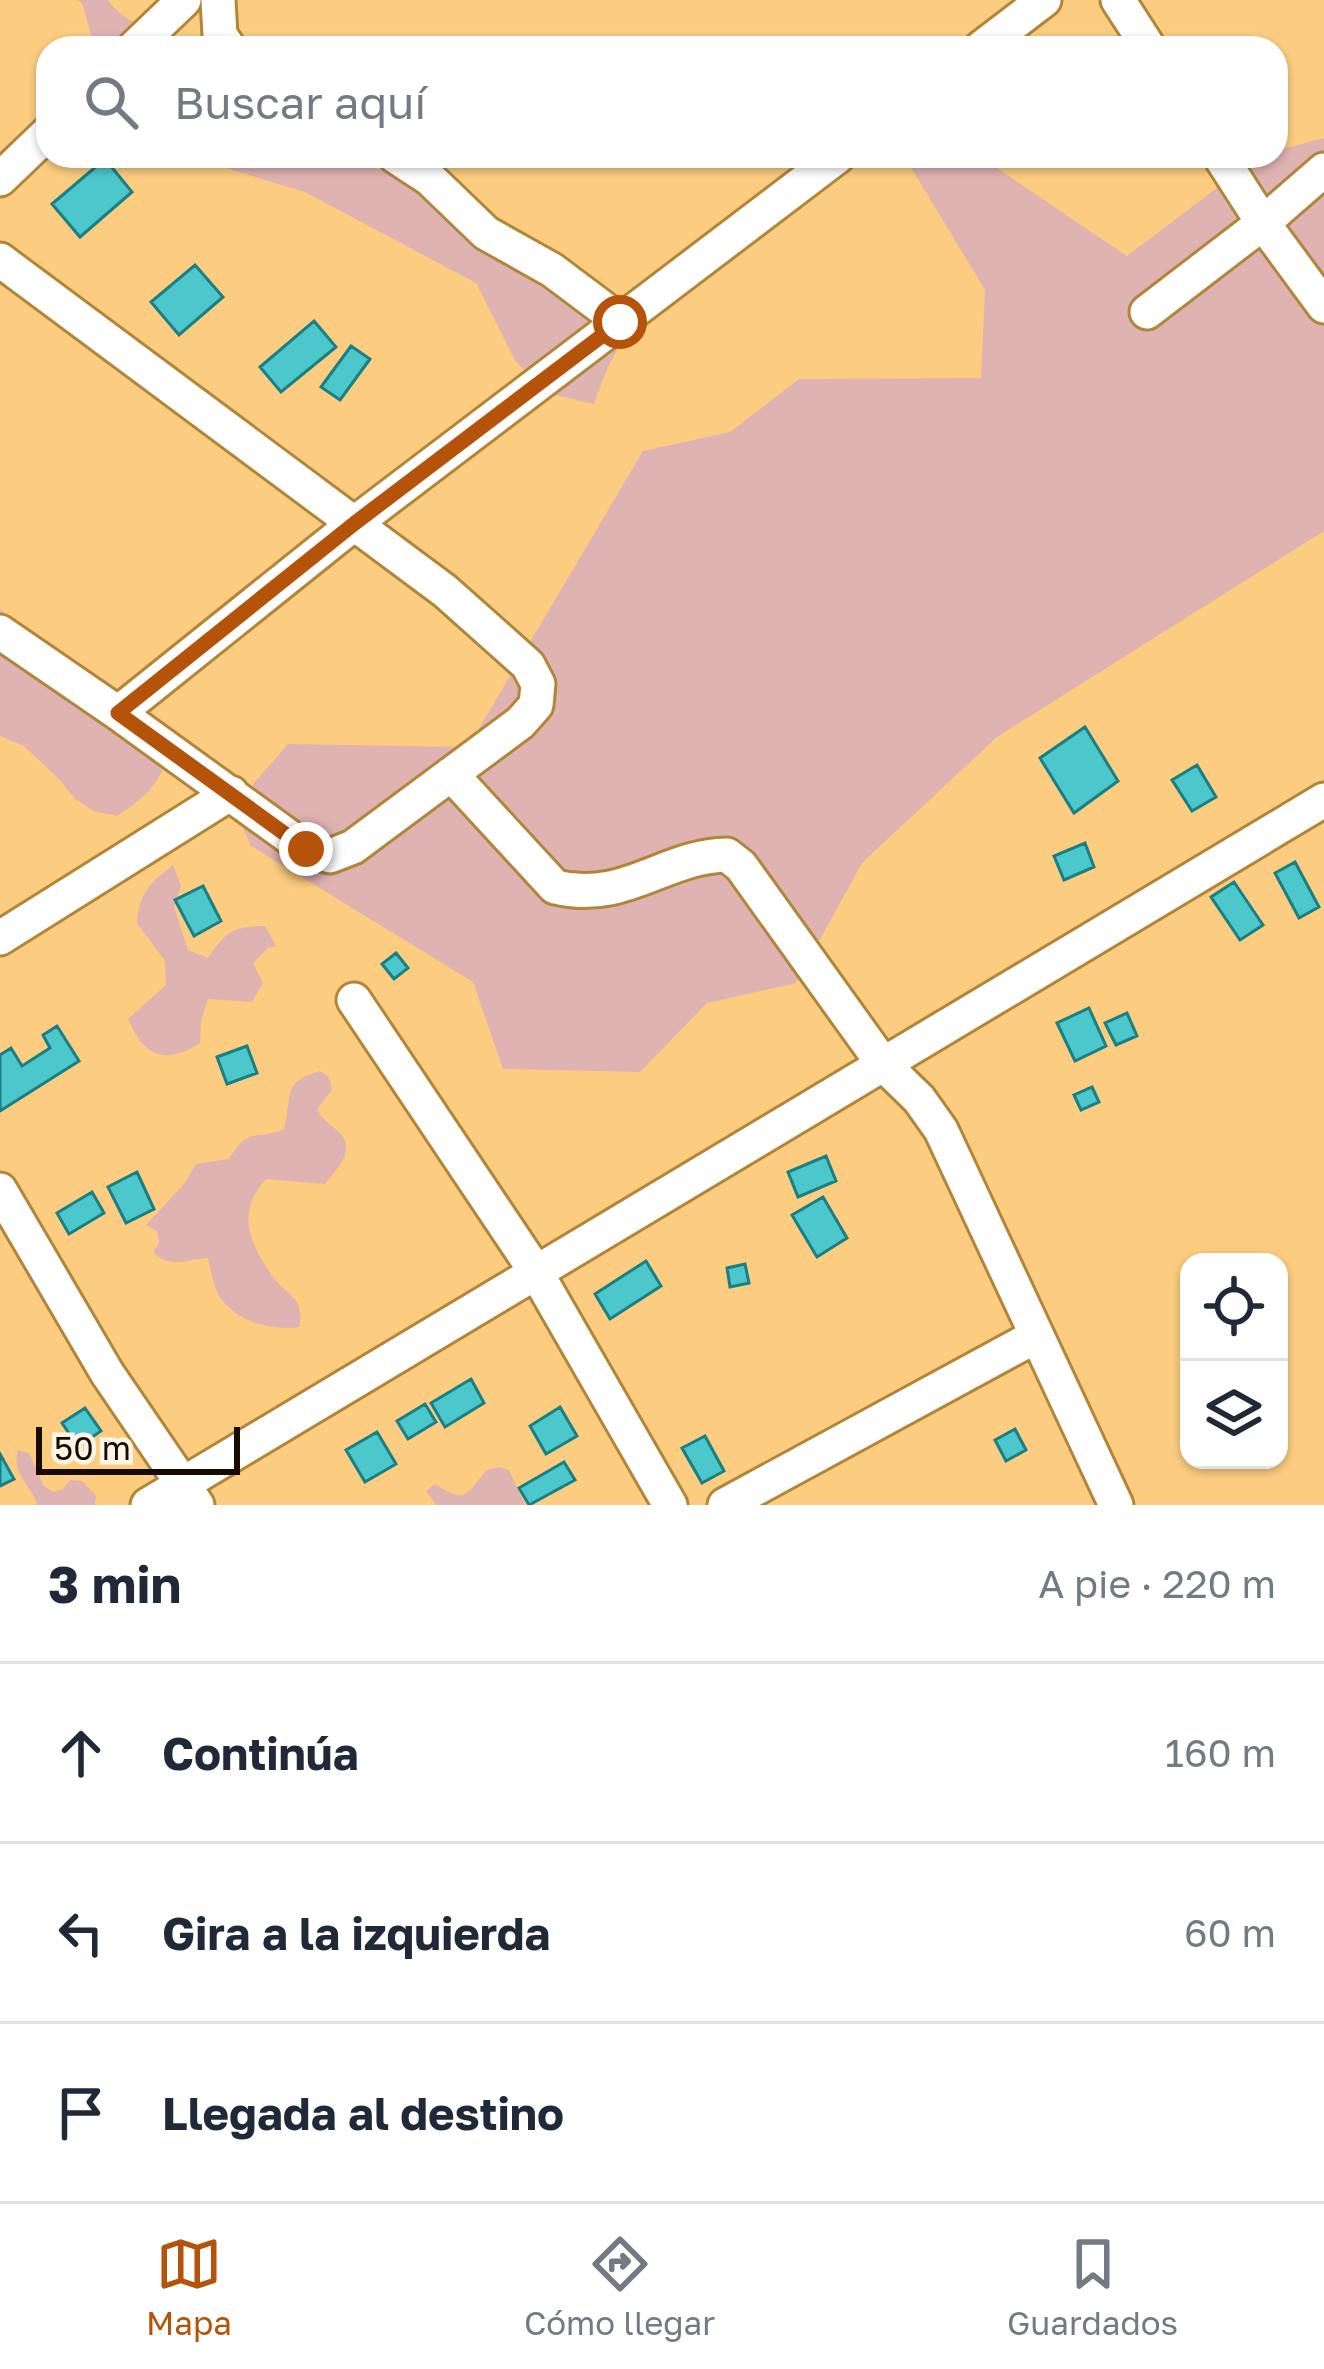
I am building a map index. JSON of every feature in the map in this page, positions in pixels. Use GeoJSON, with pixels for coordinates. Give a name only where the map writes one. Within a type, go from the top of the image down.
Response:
{"type":"FeatureCollection","features":[{"type":"Feature","properties":{"kind":"street"},"geometry":{"type":"LineString","coordinates":[[146,36],[184,0]]}},
{"type":"Feature","properties":{"kind":"street"},"geometry":{"type":"LineString","coordinates":[[218,0],[221,36]]}},
{"type":"Feature","properties":{"kind":"street"},"geometry":{"type":"LineString","coordinates":[[997,36],[1044,0]]}},
{"type":"Feature","properties":{"kind":"street"},"geometry":{"type":"LineString","coordinates":[[1118,0],[1141,36]]}},
{"type":"Feature","properties":{"kind":"street"},"geometry":{"type":"LineString","coordinates":[[0,179],[36,144]]}},
{"type":"Feature","properties":{"kind":"street"},"geometry":{"type":"LineString","coordinates":[[414,168],[486,232],[552,270],[620,322]]}},
{"type":"Feature","properties":{"kind":"street"},"geometry":{"type":"LineString","coordinates":[[118,713],[355,523],[822,168]]}},
{"type":"Feature","properties":{"kind":"street"},"geometry":{"type":"LineString","coordinates":[[1228,168],[1324,306]]}},
{"type":"Feature","properties":{"kind":"street"},"geometry":{"type":"LineString","coordinates":[[1147,312],[1324,170]]}},
{"type":"Feature","properties":{"kind":"street"},"geometry":{"type":"LineString","coordinates":[[0,260],[445,591],[528,665],[538,684],[536,705],[520,723],[353,847],[330,856],[306,849],[0,632]]}},
{"type":"Feature","properties":{"kind":"street"},"geometry":{"type":"LineString","coordinates":[[451,774],[555,887],[573,892],[625,886],[709,855],[727,855],[741,866],[883,1064],[919,1099],[941,1130],[1116,1505]]}},
{"type":"Feature","properties":{"kind":"street"},"geometry":{"type":"LineString","coordinates":[[0,938],[231,793]]}},
{"type":"Feature","properties":{"kind":"street"},"geometry":{"type":"LineString","coordinates":[[148,1505],[190,1494],[536,1272],[1324,800]]}},
{"type":"Feature","properties":{"kind":"street"},"geometry":{"type":"LineString","coordinates":[[354,1000],[536,1272],[670,1505]]}},
{"type":"Feature","properties":{"kind":"street"},"geometry":{"type":"LineString","coordinates":[[0,1190],[107,1373],[190,1494]]}},
{"type":"Feature","properties":{"kind":"street"},"geometry":{"type":"LineString","coordinates":[[725,1505],[1036,1336]]}},
{"type":"Feature","properties":{"kind":"shaded area"},"geometry":{"type":"Polygon","coordinates":[[[77,0],[108,0],[156,36],[92,36],[77,0]]]}},
{"type":"Feature","properties":{"kind":"shaded area"},"geometry":{"type":"Polygon","coordinates":[[[1324,138],[1324,531],[997,737],[862,863],[796,983],[707,1003],[640,1072],[503,1069],[473,982],[251,846],[234,806],[288,744],[468,747],[643,451],[730,432],[799,379],[981,378],[985,290],[911,168],[997,168],[1127,256],[1243,168],[1288,168],[1288,148],[1324,138]]]}},
{"type":"Feature","properties":{"kind":"shaded area"},"geometry":{"type":"Polygon","coordinates":[[[226,168],[376,168],[475,213],[511,243],[536,280],[578,299],[623,295],[662,313],[626,339],[594,404],[551,394],[516,362],[476,283],[305,192],[226,168]]]}},
{"type":"Feature","properties":{"kind":"shaded area"},"geometry":{"type":"Polygon","coordinates":[[[0,609],[139,722],[161,722],[165,753],[161,772],[146,794],[117,816],[94,811],[74,798],[24,746],[0,736],[0,609]]]}},
{"type":"Feature","properties":{"kind":"shaded area"},"geometry":{"type":"Polygon","coordinates":[[[173,865],[181,886],[174,907],[188,950],[208,958],[231,932],[254,926],[265,926],[276,946],[253,963],[263,983],[252,1002],[208,999],[200,1043],[166,1055],[141,1042],[128,1019],[166,985],[165,961],[137,923],[147,890],[173,865]]]}},
{"type":"Feature","properties":{"kind":"shaded area"},"geometry":{"type":"Polygon","coordinates":[[[320,1071],[329,1077],[332,1090],[317,1109],[344,1138],[346,1152],[325,1184],[266,1179],[251,1203],[249,1226],[256,1249],[292,1296],[300,1316],[299,1327],[266,1326],[226,1305],[217,1292],[208,1258],[173,1262],[153,1252],[159,1243],[157,1231],[146,1225],[196,1164],[229,1159],[248,1138],[284,1129],[293,1086],[320,1071]]]}},
{"type":"Feature","properties":{"kind":"shaded area"},"geometry":{"type":"Polygon","coordinates":[[[18,1450],[29,1453],[44,1486],[53,1492],[70,1480],[82,1481],[96,1496],[95,1505],[37,1505],[19,1473],[18,1450]]]}},
{"type":"Feature","properties":{"kind":"shaded area"},"geometry":{"type":"Polygon","coordinates":[[[487,1470],[509,1470],[525,1505],[436,1505],[426,1491],[435,1484],[465,1494],[487,1470]]]}},
{"type":"Feature","properties":{"kind":"building"},"geometry":{"type":"Polygon","coordinates":[[[94,168],[112,168],[132,192],[80,237],[52,204],[94,168]]]}},
{"type":"Feature","properties":{"kind":"building"},"geometry":{"type":"Polygon","coordinates":[[[195,265],[223,297],[179,335],[151,302],[195,265]]]}},
{"type":"Feature","properties":{"kind":"building"},"geometry":{"type":"Polygon","coordinates":[[[314,321],[336,347],[281,392],[260,367],[314,321]]]}},
{"type":"Feature","properties":{"kind":"building"},"geometry":{"type":"Polygon","coordinates":[[[351,346],[370,359],[340,400],[321,387],[351,346]]]}},
{"type":"Feature","properties":{"kind":"building"},"geometry":{"type":"Polygon","coordinates":[[[1085,727],[1118,781],[1074,813],[1040,758],[1085,727]]]}},
{"type":"Feature","properties":{"kind":"building"},"geometry":{"type":"Polygon","coordinates":[[[1197,765],[1216,797],[1192,811],[1172,780],[1197,765]]]}},
{"type":"Feature","properties":{"kind":"building"},"geometry":{"type":"Polygon","coordinates":[[[1085,843],[1094,867],[1064,880],[1054,856],[1085,843]]]}},
{"type":"Feature","properties":{"kind":"building"},"geometry":{"type":"Polygon","coordinates":[[[1295,862],[1319,907],[1299,918],[1275,873],[1295,862]]]}},
{"type":"Feature","properties":{"kind":"building"},"geometry":{"type":"Polygon","coordinates":[[[1234,882],[1263,925],[1240,940],[1211,897],[1234,882]]]}},
{"type":"Feature","properties":{"kind":"building"},"geometry":{"type":"Polygon","coordinates":[[[203,886],[221,921],[194,936],[175,900],[203,886]]]}},
{"type":"Feature","properties":{"kind":"building"},"geometry":{"type":"Polygon","coordinates":[[[396,953],[408,968],[394,979],[382,964],[396,953]]]}},
{"type":"Feature","properties":{"kind":"building"},"geometry":{"type":"Polygon","coordinates":[[[1089,1008],[1106,1046],[1075,1061],[1057,1023],[1089,1008]]]}},
{"type":"Feature","properties":{"kind":"building"},"geometry":{"type":"Polygon","coordinates":[[[1127,1013],[1137,1036],[1116,1045],[1105,1023],[1127,1013]]]}},
{"type":"Feature","properties":{"kind":"building"},"geometry":{"type":"Polygon","coordinates":[[[57,1026],[79,1061],[0,1111],[0,1055],[11,1048],[22,1066],[50,1048],[43,1035],[57,1026]]]}},
{"type":"Feature","properties":{"kind":"building"},"geometry":{"type":"Polygon","coordinates":[[[247,1046],[257,1073],[227,1084],[217,1057],[247,1046]]]}},
{"type":"Feature","properties":{"kind":"building"},"geometry":{"type":"Polygon","coordinates":[[[1092,1087],[1099,1102],[1081,1110],[1074,1095],[1092,1087]]]}},
{"type":"Feature","properties":{"kind":"building"},"geometry":{"type":"Polygon","coordinates":[[[826,1156],[836,1181],[798,1197],[788,1172],[826,1156]]]}},
{"type":"Feature","properties":{"kind":"building"},"geometry":{"type":"Polygon","coordinates":[[[137,1172],[154,1209],[126,1223],[108,1187],[137,1172]]]}},
{"type":"Feature","properties":{"kind":"building"},"geometry":{"type":"Polygon","coordinates":[[[92,1192],[104,1213],[69,1234],[57,1213],[92,1192]]]}},
{"type":"Feature","properties":{"kind":"building"},"geometry":{"type":"Polygon","coordinates":[[[823,1197],[847,1238],[817,1257],[792,1215],[823,1197]]]}},
{"type":"Feature","properties":{"kind":"building"},"geometry":{"type":"Polygon","coordinates":[[[646,1261],[661,1286],[610,1319],[595,1294],[646,1261]]]}},
{"type":"Feature","properties":{"kind":"building"},"geometry":{"type":"Polygon","coordinates":[[[745,1264],[749,1283],[730,1287],[727,1268],[745,1264]]]}},
{"type":"Feature","properties":{"kind":"building"},"geometry":{"type":"Polygon","coordinates":[[[471,1379],[484,1403],[445,1427],[431,1403],[471,1379]]]}},
{"type":"Feature","properties":{"kind":"building"},"geometry":{"type":"Polygon","coordinates":[[[425,1404],[436,1422],[408,1439],[397,1421],[425,1404]]]}},
{"type":"Feature","properties":{"kind":"building"},"geometry":{"type":"Polygon","coordinates":[[[560,1407],[577,1436],[546,1454],[530,1426],[560,1407]]]}},
{"type":"Feature","properties":{"kind":"building"},"geometry":{"type":"Polygon","coordinates":[[[85,1408],[101,1431],[78,1447],[62,1423],[85,1408]]]}},
{"type":"Feature","properties":{"kind":"building"},"geometry":{"type":"Polygon","coordinates":[[[1015,1429],[1026,1450],[1006,1461],[995,1440],[1015,1429]]]}},
{"type":"Feature","properties":{"kind":"building"},"geometry":{"type":"Polygon","coordinates":[[[377,1432],[396,1464],[365,1482],[346,1450],[377,1432]]]}},
{"type":"Feature","properties":{"kind":"building"},"geometry":{"type":"Polygon","coordinates":[[[705,1436],[724,1471],[702,1483],[682,1448],[705,1436]]]}},
{"type":"Feature","properties":{"kind":"building"},"geometry":{"type":"Polygon","coordinates":[[[0,1454],[14,1479],[0,1486],[0,1454]]]}},
{"type":"Feature","properties":{"kind":"building"},"geometry":{"type":"Polygon","coordinates":[[[564,1462],[575,1480],[529,1505],[519,1488],[564,1462]]]}},
{"type":"Feature","properties":{"kind":"route"},"geometry":{"type":"LineString","coordinates":[[306,849],[118,713],[355,523],[620,322]]}}]}
